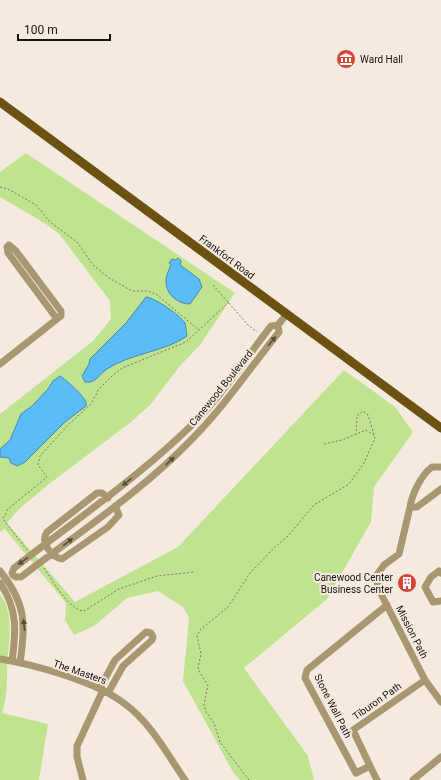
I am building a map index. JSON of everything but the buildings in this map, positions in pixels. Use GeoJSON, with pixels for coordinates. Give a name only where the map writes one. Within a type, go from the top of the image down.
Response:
{"type":"FeatureCollection","features":[{"type":"Feature","properties":{"kind":"main road","name":"Frankfort Road"},"geometry":{"type":"LineString","coordinates":[[0,102],[286,315],[441,428]]}},
{"type":"Feature","properties":{"kind":"street"},"geometry":{"type":"LineString","coordinates":[[0,364],[61,316],[61,312],[10,245],[7,247],[8,253],[57,319]]}},
{"type":"Feature","properties":{"kind":"street","name":"Canewood Boulevard"},"geometry":{"type":"LineString","coordinates":[[11,578],[14,568],[108,498],[154,461],[199,418],[271,326],[278,325],[286,315]]}},
{"type":"Feature","properties":{"kind":"street","name":"Canewood Boulevard"},"geometry":{"type":"LineString","coordinates":[[0,585],[11,578],[21,576],[52,554],[162,468],[212,417],[279,332],[278,325]]}},
{"type":"Feature","properties":{"kind":"street","name":"Mission Path"},"geometry":{"type":"LineString","coordinates":[[441,467],[432,467],[425,473],[410,506],[398,554],[384,565],[376,576],[379,590],[425,680],[441,702]]}},
{"type":"Feature","properties":{"kind":"street"},"geometry":{"type":"LineString","coordinates":[[410,506],[417,507],[441,489]]}},
{"type":"Feature","properties":{"kind":"street"},"geometry":{"type":"LineString","coordinates":[[46,545],[56,558],[62,559],[108,527],[119,515],[115,506]]}},
{"type":"Feature","properties":{"kind":"street"},"geometry":{"type":"LineString","coordinates":[[0,571],[11,578],[22,612],[24,632],[20,663]]}},
{"type":"Feature","properties":{"kind":"street"},"geometry":{"type":"LineString","coordinates":[[441,573],[439,572],[431,577],[425,587],[433,602],[441,601]]}},
{"type":"Feature","properties":{"kind":"street"},"geometry":{"type":"LineString","coordinates":[[0,585],[14,614],[16,631],[12,661]]}},
{"type":"Feature","properties":{"kind":"street","name":"Stone Wall Path"},"geometry":{"type":"LineString","coordinates":[[370,766],[356,773],[305,678],[307,670],[387,605]]}},
{"type":"Feature","properties":{"kind":"street"},"geometry":{"type":"LineString","coordinates":[[83,780],[77,757],[77,746],[104,690],[115,660],[146,632],[151,632],[153,638],[152,640],[123,666],[104,690]]}},
{"type":"Feature","properties":{"kind":"street","name":"The Masters"},"geometry":{"type":"LineString","coordinates":[[0,659],[20,663],[104,690],[126,704],[147,725],[185,780]]}},
{"type":"Feature","properties":{"kind":"street","name":"Tiburon Path"},"geometry":{"type":"LineString","coordinates":[[370,766],[353,730],[425,680]]}},
{"type":"Feature","properties":{"kind":"street"},"geometry":{"type":"LineString","coordinates":[[413,780],[441,756]]}},
{"type":"Feature","properties":{"kind":"street"},"geometry":{"type":"LineString","coordinates":[[370,766],[377,780]]}},
{"type":"Feature","properties":{"kind":"path"},"geometry":{"type":"LineString","coordinates":[[0,187],[8,189],[36,204],[50,222],[77,242],[93,265],[109,278],[132,291],[152,292],[199,330]]}},
{"type":"Feature","properties":{"kind":"path"},"geometry":{"type":"LineString","coordinates":[[213,285],[230,302],[248,325],[263,336]]}},
{"type":"Feature","properties":{"kind":"path"},"geometry":{"type":"LineString","coordinates":[[32,555],[3,519],[8,509],[47,477],[38,465],[40,456],[68,425],[91,404],[99,388],[112,376],[122,368],[186,342],[230,302]]}},
{"type":"Feature","properties":{"kind":"path"},"geometry":{"type":"LineString","coordinates":[[249,780],[220,742],[214,722],[206,712],[204,705],[208,685],[198,668],[201,654],[197,636],[200,630],[228,607],[250,573],[275,547],[287,537],[314,505],[349,484],[364,462],[376,438],[368,415],[363,411],[357,416],[356,434]]}},
{"type":"Feature","properties":{"kind":"path"},"geometry":{"type":"LineString","coordinates":[[324,444],[366,430],[374,435]]}},
{"type":"Feature","properties":{"kind":"path"},"geometry":{"type":"LineString","coordinates":[[40,562],[69,603],[79,610],[84,611],[119,588],[157,576],[194,572]]}},
{"type":"Feature","properties":{"kind":"green space"},"geometry":{"type":"Polygon","coordinates":[[[26,153],[235,293],[200,345],[179,367],[150,405],[131,422],[49,484],[19,509],[7,523],[75,602],[178,547],[344,370],[395,407],[413,432],[374,487],[371,522],[327,599],[244,668],[308,756],[314,780],[240,780],[233,772],[183,681],[189,618],[183,607],[158,591],[127,598],[94,626],[74,635],[65,620],[66,603],[4,528],[2,532],[0,531],[0,414],[93,341],[111,319],[110,301],[60,235],[46,224],[0,197],[0,172],[26,153]]]}},
{"type":"Feature","properties":{"kind":"green space"},"geometry":{"type":"Polygon","coordinates":[[[0,594],[7,608],[10,623],[6,691],[2,713],[48,724],[39,780],[0,780],[0,594]]]}},
{"type":"Feature","properties":{"kind":"water"},"geometry":{"type":"Polygon","coordinates":[[[178,258],[181,261],[180,265],[199,279],[202,287],[190,304],[185,304],[173,297],[166,285],[166,276],[171,265],[169,263],[172,259],[175,260],[178,258]]]}},
{"type":"Feature","properties":{"kind":"water"},"geometry":{"type":"Polygon","coordinates":[[[146,297],[161,304],[182,320],[185,323],[187,336],[169,345],[116,364],[104,371],[92,382],[85,382],[82,376],[89,364],[90,359],[126,323],[146,297]]]}},
{"type":"Feature","properties":{"kind":"water"},"geometry":{"type":"Polygon","coordinates":[[[60,376],[81,394],[86,406],[65,422],[25,462],[17,466],[11,463],[9,458],[0,457],[0,449],[10,440],[21,414],[32,406],[48,389],[53,381],[60,376]]]}},
{"type":"Feature","properties":{"kind":"place","name":"Ward Hall"},"geometry":{"type":"Point","coordinates":[346,59]}},
{"type":"Feature","properties":{"kind":"place","name":"Canewood Center Business Center"},"geometry":{"type":"Point","coordinates":[407,583]}}]}
